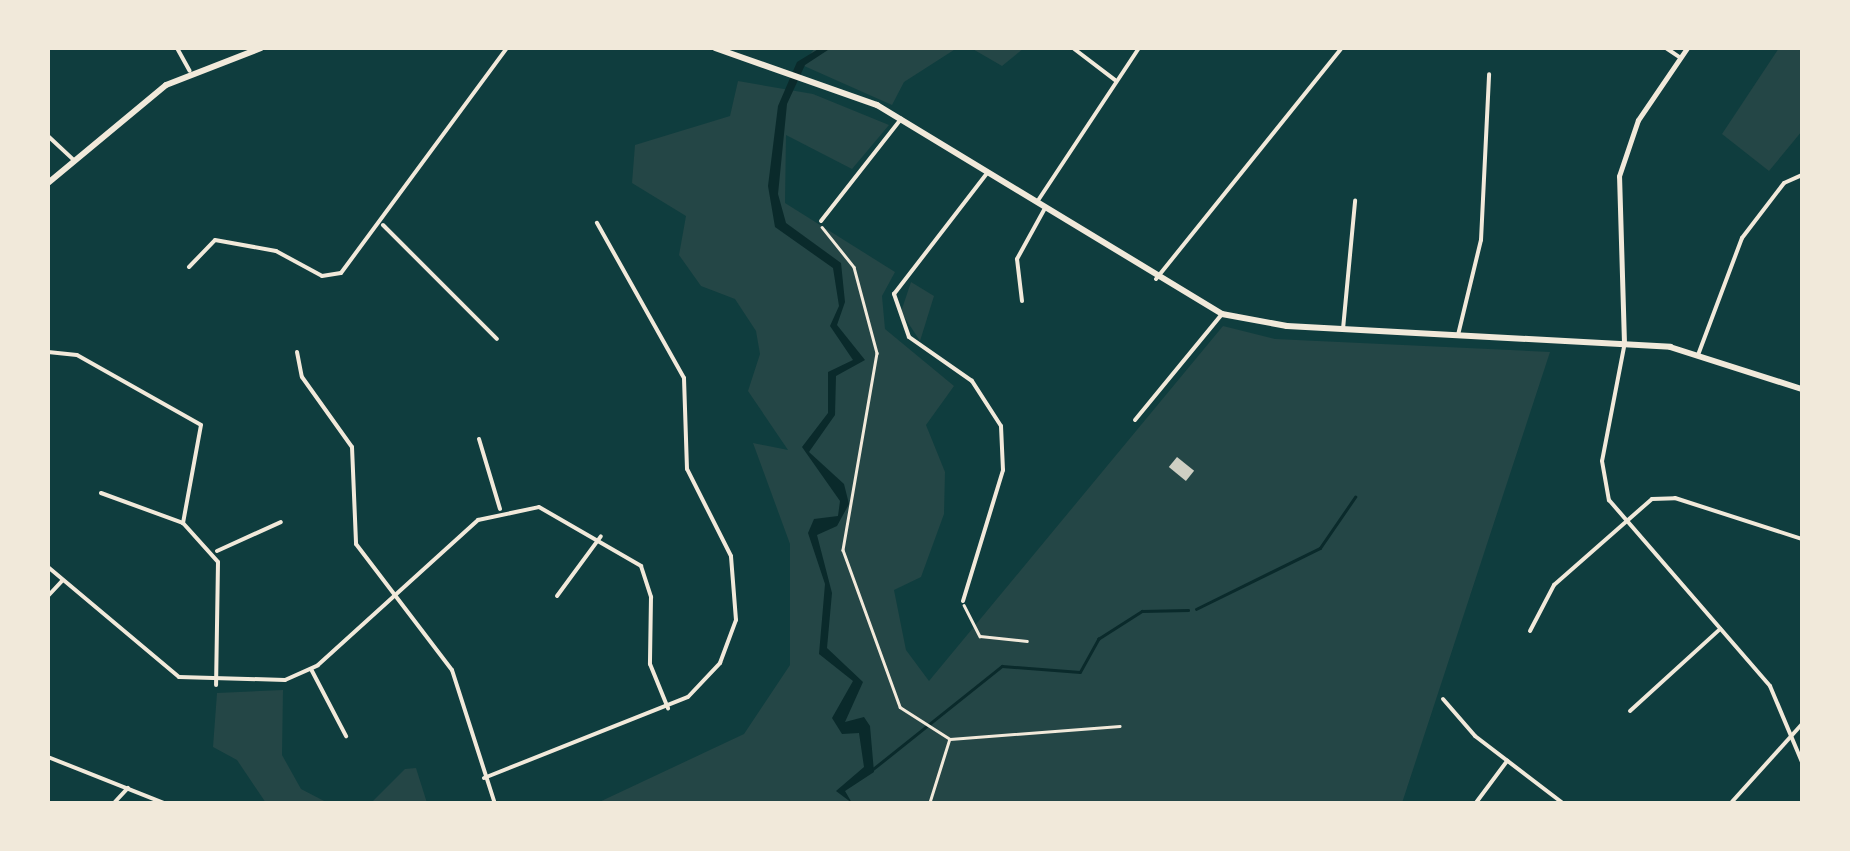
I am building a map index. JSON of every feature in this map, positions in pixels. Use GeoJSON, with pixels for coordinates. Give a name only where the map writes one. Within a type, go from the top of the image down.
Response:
{"type":"FeatureCollection","features":[{"type":"Feature","properties":{"kind":"main road"},"geometry":{"type":"LineString","coordinates":[[48,183],[190,72],[261,48]]}},
{"type":"Feature","properties":{"kind":"main road"},"geometry":{"type":"LineString","coordinates":[[714,48],[740,52],[901,118],[1156,278],[1222,314],[1344,329],[1624,343],[1697,356],[1802,389]]}},
{"type":"Feature","properties":{"kind":"street"},"geometry":{"type":"LineString","coordinates":[[177,48],[190,72]]}},
{"type":"Feature","properties":{"kind":"street"},"geometry":{"type":"LineString","coordinates":[[189,267],[216,240],[334,276],[383,225],[507,48]]}},
{"type":"Feature","properties":{"kind":"street"},"geometry":{"type":"LineString","coordinates":[[1073,48],[1115,80]]}},
{"type":"Feature","properties":{"kind":"street"},"geometry":{"type":"LineString","coordinates":[[1037,203],[1139,48]]}},
{"type":"Feature","properties":{"kind":"street"},"geometry":{"type":"LineString","coordinates":[[1156,278],[1342,48]]}},
{"type":"Feature","properties":{"kind":"street"},"geometry":{"type":"LineString","coordinates":[[1666,48],[1680,58]]}},
{"type":"Feature","properties":{"kind":"street"},"geometry":{"type":"LineString","coordinates":[[1688,48],[1638,120],[1618,176],[1624,343],[1602,461],[1624,522],[1770,686],[1802,762]]}},
{"type":"Feature","properties":{"kind":"street"},"geometry":{"type":"LineString","coordinates":[[1458,335],[1481,240],[1489,74]]}},
{"type":"Feature","properties":{"kind":"street"},"geometry":{"type":"LineString","coordinates":[[821,221],[901,118]]}},
{"type":"Feature","properties":{"kind":"street"},"geometry":{"type":"LineString","coordinates":[[48,136],[74,160]]}},
{"type":"Feature","properties":{"kind":"street"},"geometry":{"type":"LineString","coordinates":[[963,601],[1003,470],[1001,426],[972,381],[909,337],[894,294],[988,172]]}},
{"type":"Feature","properties":{"kind":"street"},"geometry":{"type":"LineString","coordinates":[[1697,356],[1742,238],[1784,183],[1802,175]]}},
{"type":"Feature","properties":{"kind":"street"},"geometry":{"type":"LineString","coordinates":[[1344,329],[1354,202]]}},
{"type":"Feature","properties":{"kind":"street"},"geometry":{"type":"LineString","coordinates":[[1022,301],[1018,260],[1045,208]]}},
{"type":"Feature","properties":{"kind":"street"},"geometry":{"type":"LineString","coordinates":[[484,778],[668,708],[697,690],[727,649],[735,572],[688,469],[684,378],[597,224]]}},
{"type":"Feature","properties":{"kind":"street"},"geometry":{"type":"LineString","coordinates":[[383,225],[497,339]]}},
{"type":"Feature","properties":{"kind":"street"},"geometry":{"type":"LineString","coordinates":[[1135,420],[1222,314]]}},
{"type":"Feature","properties":{"kind":"street"},"geometry":{"type":"LineString","coordinates":[[48,352],[77,355],[200,426],[183,522]]}},
{"type":"Feature","properties":{"kind":"street"},"geometry":{"type":"LineString","coordinates":[[297,352],[302,377],[348,435],[352,531],[393,596],[452,670],[484,778],[496,804]]}},
{"type":"Feature","properties":{"kind":"street"},"geometry":{"type":"LineString","coordinates":[[479,439],[500,508]]}},
{"type":"Feature","properties":{"kind":"street"},"geometry":{"type":"LineString","coordinates":[[101,493],[183,522],[215,552],[216,684]]}},
{"type":"Feature","properties":{"kind":"street"},"geometry":{"type":"LineString","coordinates":[[1530,632],[1554,585],[1624,522],[1671,497],[1802,539]]}},
{"type":"Feature","properties":{"kind":"street"},"geometry":{"type":"LineString","coordinates":[[48,567],[164,670],[216,684],[312,669],[500,508],[539,507],[601,536],[646,576],[650,664],[668,708]]}},
{"type":"Feature","properties":{"kind":"street"},"geometry":{"type":"LineString","coordinates":[[215,552],[280,522]]}},
{"type":"Feature","properties":{"kind":"street"},"geometry":{"type":"LineString","coordinates":[[557,596],[601,536]]}},
{"type":"Feature","properties":{"kind":"street"},"geometry":{"type":"LineString","coordinates":[[48,596],[62,581]]}},
{"type":"Feature","properties":{"kind":"street"},"geometry":{"type":"LineString","coordinates":[[1630,711],[1720,629]]}},
{"type":"Feature","properties":{"kind":"street"},"geometry":{"type":"LineString","coordinates":[[312,669],[346,736]]}},
{"type":"Feature","properties":{"kind":"street"},"geometry":{"type":"LineString","coordinates":[[1444,698],[1507,760],[1564,804]]}},
{"type":"Feature","properties":{"kind":"street"},"geometry":{"type":"LineString","coordinates":[[1730,804],[1791,730],[1802,724]]}},
{"type":"Feature","properties":{"kind":"street"},"geometry":{"type":"LineString","coordinates":[[48,757],[166,804]]}},
{"type":"Feature","properties":{"kind":"street"},"geometry":{"type":"LineString","coordinates":[[1475,804],[1507,760]]}},
{"type":"Feature","properties":{"kind":"street"},"geometry":{"type":"LineString","coordinates":[[114,804],[128,788]]}},
{"type":"Feature","properties":{"kind":"path"},"geometry":{"type":"LineString","coordinates":[[821,221],[854,266],[877,353],[858,430],[845,572],[913,724],[950,739],[1120,726]]}},
{"type":"Feature","properties":{"kind":"path"},"geometry":{"type":"LineString","coordinates":[[963,601],[980,636],[1027,642]]}},
{"type":"Feature","properties":{"kind":"path"},"geometry":{"type":"LineString","coordinates":[[928,804],[950,739]]}},
{"type":"Feature","properties":{"kind":"shaded area"},"geometry":{"type":"Polygon","coordinates":[[[815,48],[957,48],[904,82],[892,105],[802,65],[815,48]]]}},
{"type":"Feature","properties":{"kind":"shaded area"},"geometry":{"type":"Polygon","coordinates":[[[820,48],[831,48],[805,65],[787,104],[778,194],[786,223],[841,263],[845,302],[837,325],[865,360],[836,376],[835,415],[809,452],[844,484],[849,504],[837,526],[817,535],[832,593],[827,648],[863,682],[845,722],[864,717],[870,726],[874,772],[845,791],[852,803],[836,791],[864,767],[859,733],[842,734],[832,718],[853,681],[819,654],[825,584],[808,533],[814,519],[838,516],[840,501],[802,447],[828,413],[828,372],[853,360],[830,326],[839,306],[833,268],[775,227],[768,186],[778,106],[797,62],[820,48]]]}},
{"type":"Feature","properties":{"kind":"shaded area"},"geometry":{"type":"Polygon","coordinates":[[[971,48],[1024,48],[1002,66],[971,48]]]}},
{"type":"Feature","properties":{"kind":"shaded area"},"geometry":{"type":"Polygon","coordinates":[[[1779,48],[1802,48],[1802,131],[1769,171],[1722,134],[1779,48]]]}},
{"type":"Feature","properties":{"kind":"shaded area"},"geometry":{"type":"Polygon","coordinates":[[[738,81],[813,94],[889,125],[852,169],[786,135],[785,203],[895,272],[882,296],[885,329],[954,386],[926,425],[945,472],[944,514],[921,577],[894,590],[906,650],[929,681],[1223,326],[1275,339],[1550,352],[1402,803],[595,804],[744,734],[790,665],[790,544],[753,443],[788,450],[748,391],[760,354],[756,331],[735,299],[701,286],[679,255],[686,216],[632,183],[635,145],[730,116],[738,81]]]}},
{"type":"Feature","properties":{"kind":"shaded area"},"geometry":{"type":"Polygon","coordinates":[[[911,282],[934,296],[920,341],[901,312],[911,282]]]}},
{"type":"Feature","properties":{"kind":"shaded area"},"geometry":{"type":"Polygon","coordinates":[[[283,690],[282,755],[301,789],[328,803],[266,803],[237,760],[213,747],[217,693],[283,690]]]}},
{"type":"Feature","properties":{"kind":"shaded area"},"geometry":{"type":"Polygon","coordinates":[[[416,768],[427,803],[371,803],[405,769],[416,768]]]}},
{"type":"Feature","properties":{"kind":"building"},"geometry":{"type":"Polygon","coordinates":[[[1177,457],[1194,471],[1186,481],[1169,467],[1177,457]]]}},
{"type":"Feature","properties":{"kind":"waterway"},"geometry":{"type":"LineString","coordinates":[[1196,609],[1320,548],[1355,497]]}},
{"type":"Feature","properties":{"kind":"waterway"},"geometry":{"type":"LineString","coordinates":[[873,769],[1002,666],[1080,672],[1098,639],[1142,611],[1188,610]]}}]}
